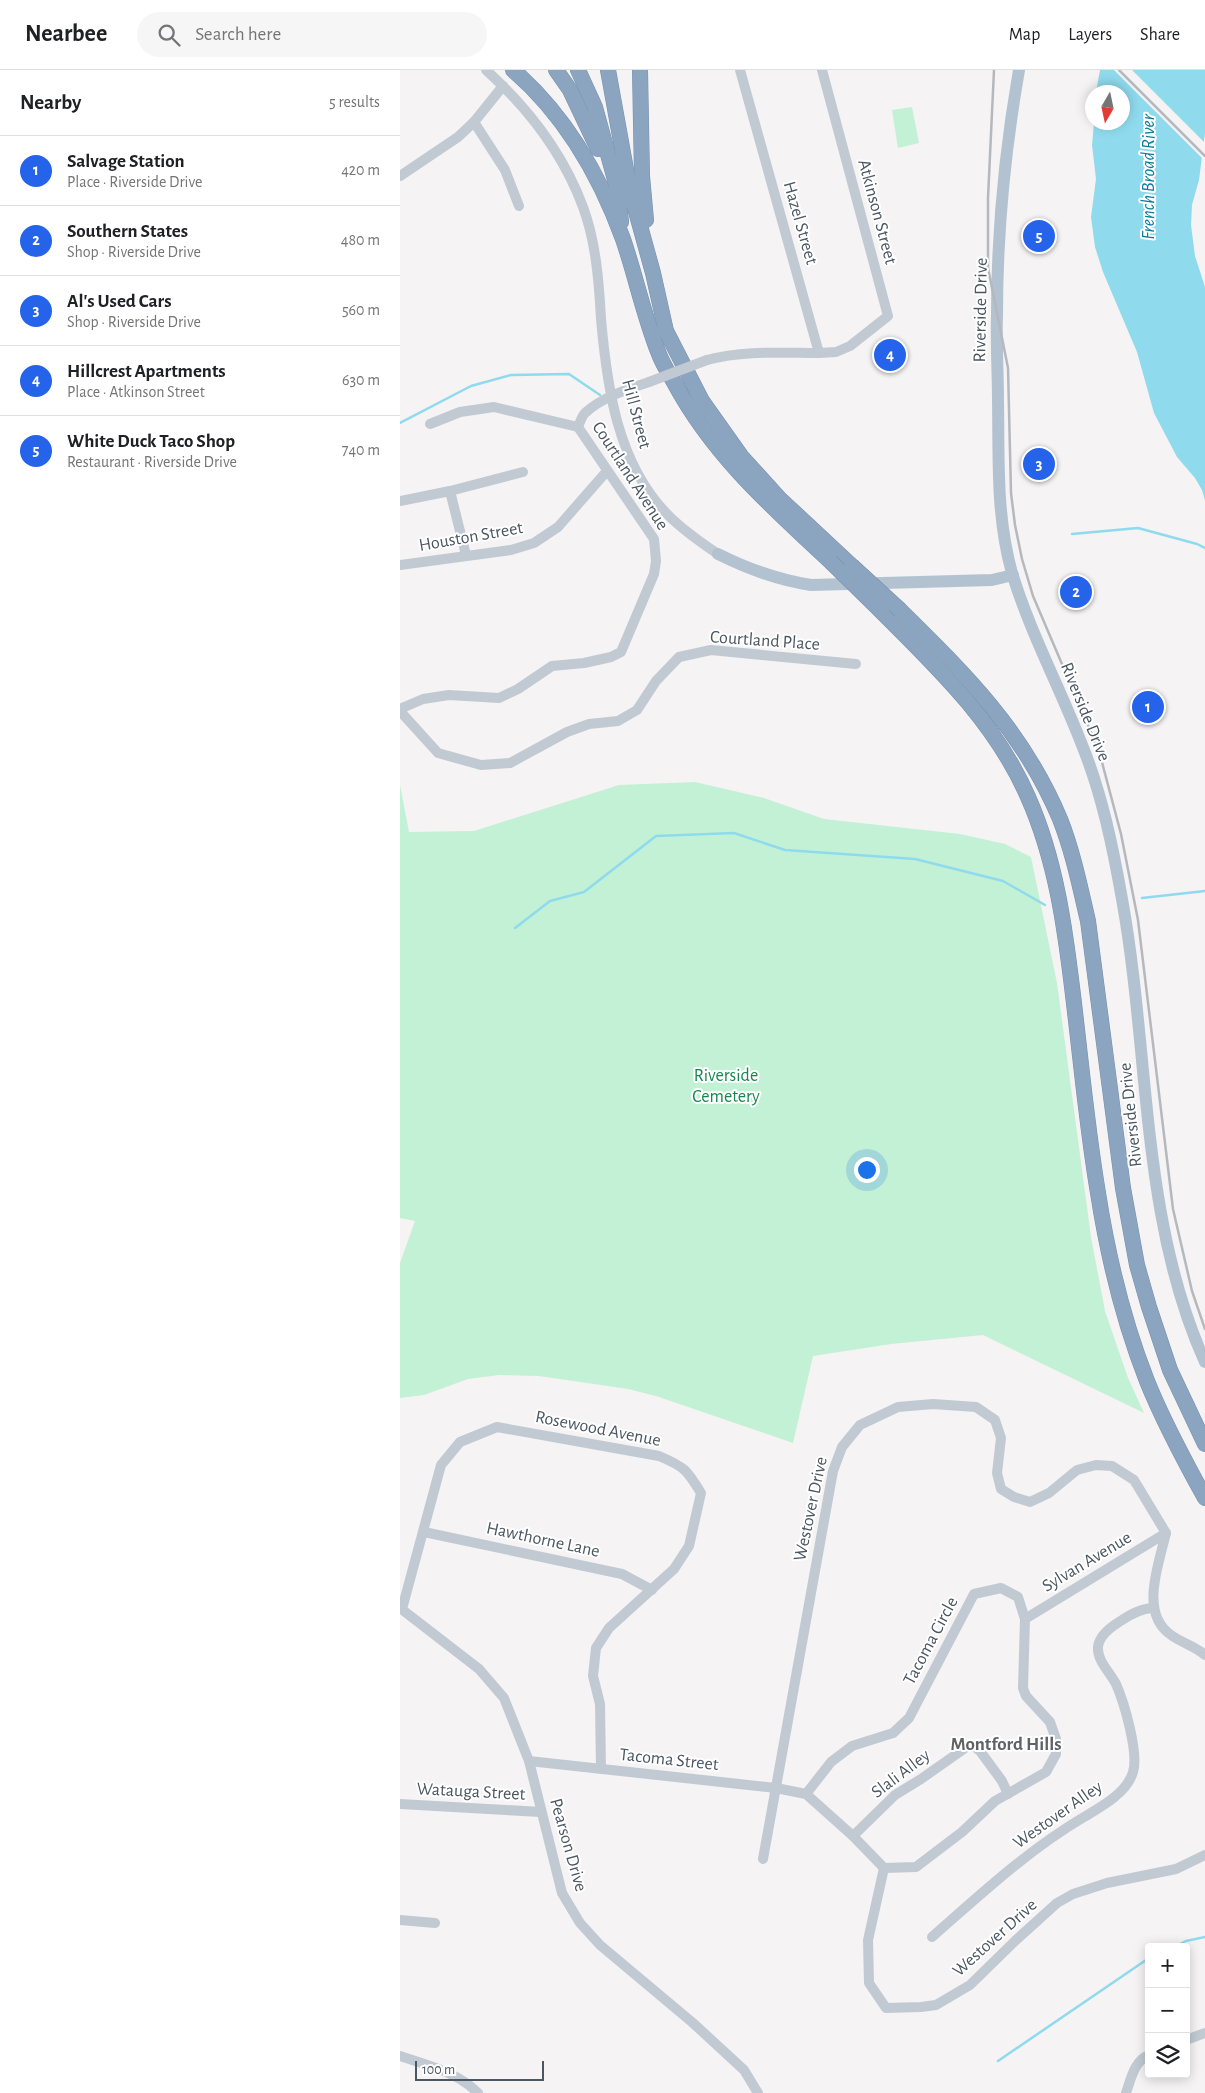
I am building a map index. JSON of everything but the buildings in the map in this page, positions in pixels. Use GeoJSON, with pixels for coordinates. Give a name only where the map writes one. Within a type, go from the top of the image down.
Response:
{"type":"FeatureCollection","features":[{"type":"Feature","properties":{"kind":"highway"},"geometry":{"type":"LineString","coordinates":[[513,70],[557,117],[582,153],[600,187],[623,238],[660,355],[691,413],[750,486],[939,668],[974,708],[993,735],[1028,796],[1052,867],[1063,920],[1097,1192],[1112,1270],[1123,1313],[1147,1382],[1168,1428],[1205,1498]]}},
{"type":"Feature","properties":{"kind":"highway"},"geometry":{"type":"LineString","coordinates":[[556,70],[570,90],[594,138],[612,192],[618,202]]}},
{"type":"Feature","properties":{"kind":"highway"},"geometry":{"type":"LineString","coordinates":[[578,70],[595,106],[618,191],[623,238]]}},
{"type":"Feature","properties":{"kind":"highway"},"geometry":{"type":"LineString","coordinates":[[608,70],[629,186],[653,273],[666,331],[702,401],[741,456],[773,492],[900,610],[985,696],[1007,725],[1045,786],[1060,820],[1076,872],[1088,922],[1126,1204],[1137,1265],[1168,1363],[1205,1444]]}},
{"type":"Feature","properties":{"kind":"highway"},"geometry":{"type":"LineString","coordinates":[[640,70],[642,176],[646,221],[655,260],[653,273]]}},
{"type":"Feature","properties":{"kind":"main road","name":"Riverside Drive"},"geometry":{"type":"LineString","coordinates":[[1019,70],[1003,186],[997,314],[998,483],[1003,530],[1013,575],[1084,748],[1115,861],[1133,973],[1159,1198],[1176,1280],[1186,1314],[1205,1362]]}},
{"type":"Feature","properties":{"kind":"main road","name":"Hill Street"},"geometry":{"type":"LineString","coordinates":[[718,554],[766,576],[788,582],[811,584],[992,580],[1013,575]]}},
{"type":"Feature","properties":{"kind":"street","name":"Hill Street"},"geometry":{"type":"LineString","coordinates":[[486,70],[529,114],[550,142],[560,158],[583,208],[598,277],[610,397],[627,454],[647,488],[673,520],[718,554]]}},
{"type":"Feature","properties":{"kind":"street","name":"Hazel Street"},"geometry":{"type":"LineString","coordinates":[[740,70],[819,353]]}},
{"type":"Feature","properties":{"kind":"street","name":"Atkinson Street"},"geometry":{"type":"LineString","coordinates":[[819,353],[836,352],[850,346],[888,316],[822,70]]}},
{"type":"Feature","properties":{"kind":"street"},"geometry":{"type":"LineString","coordinates":[[400,176],[458,137],[474,122],[503,86]]}},
{"type":"Feature","properties":{"kind":"street"},"geometry":{"type":"LineString","coordinates":[[474,122],[505,170],[519,206]]}},
{"type":"Feature","properties":{"kind":"street","name":"Courtland Avenue"},"geometry":{"type":"LineString","coordinates":[[400,710],[423,698],[450,695],[499,698],[518,689],[552,666],[584,664],[611,657],[621,652],[654,574],[656,561],[654,539],[578,427],[584,413],[610,397],[707,360],[728,354],[819,353]]}},
{"type":"Feature","properties":{"kind":"street"},"geometry":{"type":"LineString","coordinates":[[430,424],[460,412],[494,407],[578,427]]}},
{"type":"Feature","properties":{"kind":"street","name":"Houston Street"},"geometry":{"type":"LineString","coordinates":[[400,565],[511,550],[534,543],[558,527],[607,471]]}},
{"type":"Feature","properties":{"kind":"street"},"geometry":{"type":"LineString","coordinates":[[400,501],[450,491],[523,472]]}},
{"type":"Feature","properties":{"kind":"street"},"geometry":{"type":"LineString","coordinates":[[450,491],[466,555]]}},
{"type":"Feature","properties":{"kind":"street","name":"Courtland Place"},"geometry":{"type":"LineString","coordinates":[[400,710],[438,753],[481,765],[510,763],[567,732],[589,724],[618,721],[637,710],[656,681],[679,657],[712,650],[856,664]]}},
{"type":"Feature","properties":{"kind":"street","name":"Westover Drive"},"geometry":{"type":"LineString","coordinates":[[776,1788],[833,1471],[842,1447],[860,1425],[898,1407],[933,1404],[976,1407],[995,1420],[1001,1438],[997,1473],[1001,1489],[1014,1497],[1030,1502],[1049,1493],[1077,1470],[1096,1465],[1112,1466],[1134,1480],[1166,1533]]}},
{"type":"Feature","properties":{"kind":"street","name":"Rosewood Avenue"},"geometry":{"type":"LineString","coordinates":[[401,1609],[424,1532],[441,1465],[460,1442],[496,1427],[659,1456],[674,1462],[688,1472],[701,1494],[688,1546],[674,1569],[609,1628],[596,1648],[593,1676],[600,1704],[601,1769]]}},
{"type":"Feature","properties":{"kind":"street","name":"Hawthorne Lane"},"geometry":{"type":"LineString","coordinates":[[424,1532],[622,1574],[652,1590]]}},
{"type":"Feature","properties":{"kind":"street"},"geometry":{"type":"LineString","coordinates":[[1166,1533],[1156,1578],[1154,1608],[1157,1620],[1164,1629],[1205,1655]]}},
{"type":"Feature","properties":{"kind":"street","name":"Sylvan Avenue"},"geometry":{"type":"LineString","coordinates":[[1025,1619],[1166,1533]]}},
{"type":"Feature","properties":{"kind":"street","name":"Tacoma Circle"},"geometry":{"type":"LineString","coordinates":[[806,1794],[831,1762],[852,1746],[893,1733],[909,1718],[974,1594],[1001,1588],[1018,1597],[1025,1619],[1023,1688],[1026,1696],[1050,1722],[1056,1739],[1056,1754],[1046,1772],[995,1801],[962,1832],[916,1867],[884,1868]]}},
{"type":"Feature","properties":{"kind":"street","name":"Westover Alley"},"geometry":{"type":"LineString","coordinates":[[932,1937],[999,1878],[1051,1837],[1112,1799],[1129,1781],[1135,1765],[1132,1740],[1116,1684],[1102,1663],[1098,1648],[1101,1637],[1118,1622],[1141,1610],[1154,1608]]}},
{"type":"Feature","properties":{"kind":"street","name":"Pearson Drive"},"geometry":{"type":"LineString","coordinates":[[401,1609],[479,1669],[504,1698],[529,1762],[562,1893],[580,1923],[600,1945],[693,2023],[744,2070],[758,2093]]}},
{"type":"Feature","properties":{"kind":"street","name":"Slali Alley"},"geometry":{"type":"LineString","coordinates":[[853,1836],[894,1795],[921,1779],[968,1746],[975,1747],[980,1751],[1002,1781],[1008,1794]]}},
{"type":"Feature","properties":{"kind":"street","name":"Tacoma Street"},"geometry":{"type":"LineString","coordinates":[[529,1762],[776,1788],[806,1794]]}},
{"type":"Feature","properties":{"kind":"street"},"geometry":{"type":"LineString","coordinates":[[763,1859],[776,1788]]}},
{"type":"Feature","properties":{"kind":"street"},"geometry":{"type":"LineString","coordinates":[[806,1794],[853,1836],[884,1868]]}},
{"type":"Feature","properties":{"kind":"street","name":"Watauga Street"},"geometry":{"type":"LineString","coordinates":[[400,1804],[541,1812]]}},
{"type":"Feature","properties":{"kind":"street","name":"Westover Drive"},"geometry":{"type":"LineString","coordinates":[[884,1868],[868,1940],[868,1983],[886,2008],[921,2007],[936,2004],[970,1985],[1022,1935],[1058,1903],[1072,1894],[1107,1882],[1176,1869],[1205,1856]]}},
{"type":"Feature","properties":{"kind":"street"},"geometry":{"type":"LineString","coordinates":[[400,1920],[435,1923]]}},
{"type":"Feature","properties":{"kind":"street"},"geometry":{"type":"LineString","coordinates":[[1190,2039],[1205,2033]]}},
{"type":"Feature","properties":{"kind":"street"},"geometry":{"type":"LineString","coordinates":[[400,2056],[434,2067],[462,2080],[474,2092]]}},
{"type":"Feature","properties":{"kind":"street"},"geometry":{"type":"LineString","coordinates":[[1126,2093],[1137,2063],[1145,2056]]}},
{"type":"Feature","properties":{"kind":"green space"},"geometry":{"type":"Polygon","coordinates":[[[912,107],[919,143],[898,148],[892,110],[912,107]]]}},
{"type":"Feature","properties":{"kind":"green space","name":"Riverside Cemetery"},"geometry":{"type":"Polygon","coordinates":[[[695,782],[764,798],[824,819],[960,834],[1005,844],[1031,857],[1057,983],[1091,1237],[1105,1311],[1128,1378],[1144,1413],[983,1335],[891,1344],[813,1356],[793,1443],[656,1396],[628,1389],[539,1376],[499,1375],[468,1379],[424,1395],[400,1398],[400,1263],[415,1221],[400,1218],[400,785],[409,832],[474,831],[619,785],[695,782]]]}},
{"type":"Feature","properties":{"kind":"water","name":"French Broad River"},"geometry":{"type":"Polygon","coordinates":[[[1100,70],[1205,70],[1205,133],[1199,180],[1192,205],[1191,225],[1195,256],[1205,287],[1205,500],[1195,478],[1177,457],[1154,413],[1137,352],[1103,272],[1095,247],[1091,217],[1096,179],[1092,145],[1093,130],[1130,130],[1130,85],[1097,85],[1100,70]]]}},
{"type":"Feature","properties":{"kind":"pier"},"geometry":{"type":"Polygon","coordinates":[[[1114,70],[1132,70],[1205,143],[1204,160],[1130,85],[1114,70]]]}},
{"type":"Feature","properties":{"kind":"waterway"},"geometry":{"type":"LineString","coordinates":[[400,423],[471,386],[511,375],[569,374],[600,395]]}},
{"type":"Feature","properties":{"kind":"waterway"},"geometry":{"type":"LineString","coordinates":[[1072,534],[1138,528],[1197,544],[1205,548]]}},
{"type":"Feature","properties":{"kind":"waterway"},"geometry":{"type":"LineString","coordinates":[[515,928],[550,901],[584,892],[656,836],[734,833],[785,850],[915,859],[1003,881],[1045,905]]}},
{"type":"Feature","properties":{"kind":"waterway"},"geometry":{"type":"LineString","coordinates":[[1142,898],[1205,891]]}},
{"type":"Feature","properties":{"kind":"waterway"},"geometry":{"type":"LineString","coordinates":[[1182,1943],[1205,1937]]}},
{"type":"Feature","properties":{"kind":"waterway"},"geometry":{"type":"LineString","coordinates":[[998,2061],[1145,1961]]}},
{"type":"Feature","properties":{"kind":"railway"},"geometry":{"type":"LineString","coordinates":[[994,70],[988,198],[988,268],[1008,368],[1011,493],[1015,525],[1022,559],[1033,596],[1099,751],[1121,834],[1138,920],[1173,1209],[1192,1291],[1205,1329]]}},
{"type":"Feature","properties":{"kind":"railway"},"geometry":{"type":"LineString","coordinates":[[1119,70],[1205,156]]}},
{"type":"Feature","properties":{"kind":"place","name":"White Duck Taco Shop"},"geometry":{"type":"Point","coordinates":[1039,236]}},
{"type":"Feature","properties":{"kind":"place","name":"Hillcrest Apartments"},"geometry":{"type":"Point","coordinates":[890,355]}},
{"type":"Feature","properties":{"kind":"place","name":"Al's Used Cars"},"geometry":{"type":"Point","coordinates":[1039,464]}},
{"type":"Feature","properties":{"kind":"place","name":"Southern States"},"geometry":{"type":"Point","coordinates":[1076,592]}},
{"type":"Feature","properties":{"kind":"place","name":"Salvage Station"},"geometry":{"type":"Point","coordinates":[1148,707]}},
{"type":"Feature","properties":{"kind":"district","name":"Montford Hills"},"geometry":{"type":"Point","coordinates":[1006,1744]}}]}
